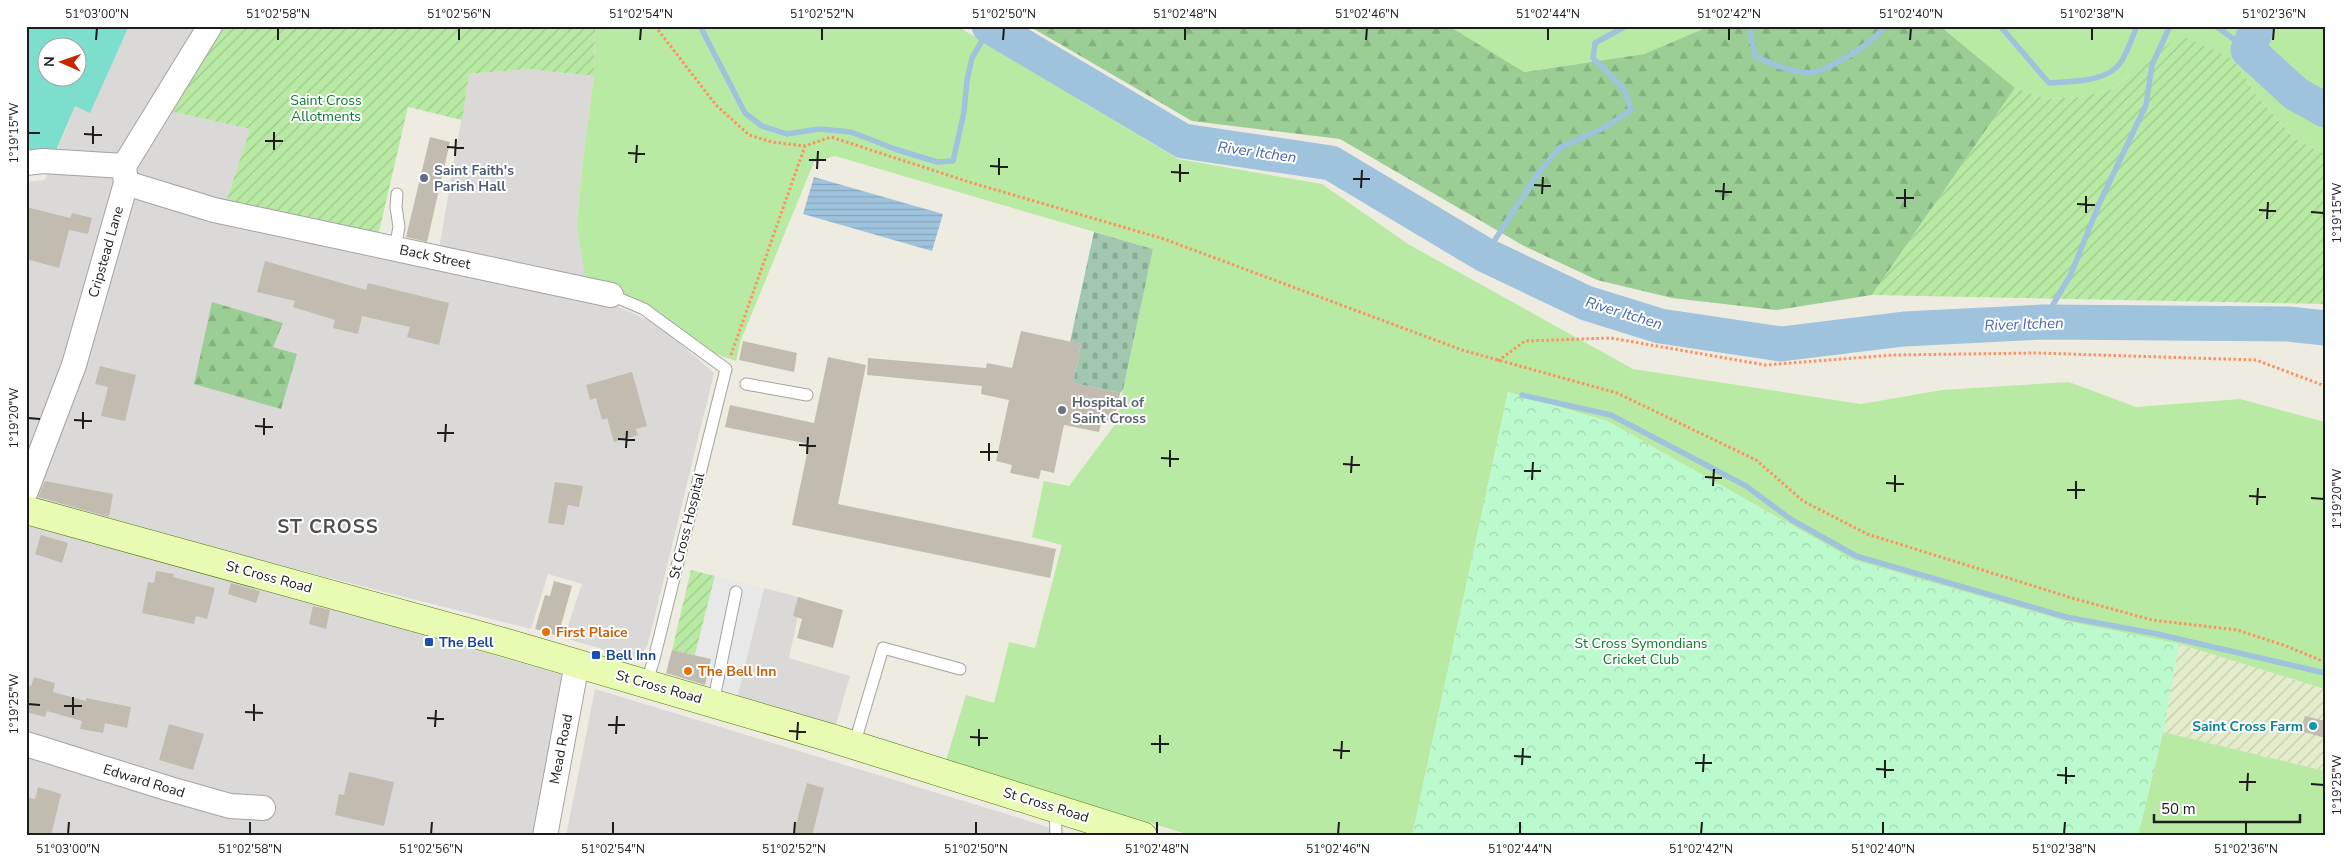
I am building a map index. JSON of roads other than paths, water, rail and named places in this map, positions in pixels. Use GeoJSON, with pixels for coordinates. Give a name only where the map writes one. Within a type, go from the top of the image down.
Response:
{"type":"FeatureCollection","features":[{"type":"Feature","properties":{"kind":"main road","name":"St Cross Road"},"geometry":{"type":"LineString","coordinates":[[26,510],[577,663],[854,745],[1143,836]]}},
{"type":"Feature","properties":{"kind":"street","name":"Cripstead Lane"},"geometry":{"type":"LineString","coordinates":[[26,492],[74,365],[125,175],[210,26]]}},
{"type":"Feature","properties":{"kind":"street","name":"Back Street"},"geometry":{"type":"LineString","coordinates":[[26,162],[43,161],[125,175],[214,210],[611,296]]}},
{"type":"Feature","properties":{"kind":"street","name":"Mead Road"},"geometry":{"type":"LineString","coordinates":[[545,836],[577,663]]}},
{"type":"Feature","properties":{"kind":"street","name":"Edward Road"},"geometry":{"type":"LineString","coordinates":[[26,744],[230,806],[263,808]]}},
{"type":"Feature","properties":{"kind":"lane"},"geometry":{"type":"LineString","coordinates":[[394,248],[398,227],[397,194]]}},
{"type":"Feature","properties":{"kind":"lane","name":"Back Street"},"geometry":{"type":"LineString","coordinates":[[611,296],[644,308],[733,378]]}},
{"type":"Feature","properties":{"kind":"lane"},"geometry":{"type":"LineString","coordinates":[[733,378],[807,395]]}},
{"type":"Feature","properties":{"kind":"lane","name":"St Cross Hospital"},"geometry":{"type":"LineString","coordinates":[[646,684],[733,378]]}},
{"type":"Feature","properties":{"kind":"lane"},"geometry":{"type":"LineString","coordinates":[[713,703],[736,592]]}},
{"type":"Feature","properties":{"kind":"lane"},"geometry":{"type":"LineString","coordinates":[[854,745],[883,648],[960,669]]}},
{"type":"Feature","properties":{"kind":"lane"},"geometry":{"type":"LineString","coordinates":[[1055,808],[1056,836]]}},
{"type":"Feature","properties":{"kind":"waterway"},"geometry":{"type":"LineString","coordinates":[[700,26],[745,113],[762,126],[787,134],[819,129],[851,132],[895,149],[937,162],[953,161],[964,112],[967,80],[972,58],[990,27]]}},
{"type":"Feature","properties":{"kind":"waterway","name":"River Itchen"},"geometry":{"type":"LineString","coordinates":[[989,26],[1183,141],[1331,163],[1485,255],[1586,303],[1660,326],[1781,344],[1904,329],[2043,322],[2288,324],[2325,328]]}},
{"type":"Feature","properties":{"kind":"waterway"},"geometry":{"type":"LineString","coordinates":[[1485,255],[1537,175],[1559,148],[1604,128],[1631,110],[1624,89],[1593,58],[1595,43],[1626,26]]}},
{"type":"Feature","properties":{"kind":"waterway"},"geometry":{"type":"LineString","coordinates":[[1749,26],[1755,56],[1784,68],[1800,72],[1814,72],[1832,65],[1872,40],[1885,26]]}},
{"type":"Feature","properties":{"kind":"waterway"},"geometry":{"type":"LineString","coordinates":[[2000,26],[2049,83],[2088,80],[2107,74],[2115,69],[2128,49],[2137,26]]}},
{"type":"Feature","properties":{"kind":"waterway"},"geometry":{"type":"LineString","coordinates":[[2043,322],[2071,274],[2099,204],[2146,105],[2152,65],[2170,26]]}},
{"type":"Feature","properties":{"kind":"waterway"},"geometry":{"type":"LineString","coordinates":[[2216,26],[2248,50]]}},
{"type":"Feature","properties":{"kind":"waterway"},"geometry":{"type":"LineString","coordinates":[[2258,26],[2248,50],[2296,94],[2325,110]]}},
{"type":"Feature","properties":{"kind":"waterway"},"geometry":{"type":"LineString","coordinates":[[1522,395],[1611,415],[1746,486],[1792,520],[1856,556],[2066,617],[2157,634],[2325,673]]}},
{"type":"Feature","properties":{"kind":"place","name":"Saint Faith's Parish Hall"},"geometry":{"type":"Point","coordinates":[424,178]}},
{"type":"Feature","properties":{"kind":"place","name":"Hospital of Saint Cross"},"geometry":{"type":"Point","coordinates":[1062,410]}},
{"type":"Feature","properties":{"kind":"place","name":"First Plaice"},"geometry":{"type":"Point","coordinates":[546,632]}},
{"type":"Feature","properties":{"kind":"place","name":"The Bell"},"geometry":{"type":"Point","coordinates":[429,642]}},
{"type":"Feature","properties":{"kind":"place","name":"Bell Inn"},"geometry":{"type":"Point","coordinates":[596,655]}},
{"type":"Feature","properties":{"kind":"place","name":"The Bell Inn"},"geometry":{"type":"Point","coordinates":[688,671]}},
{"type":"Feature","properties":{"kind":"place","name":"Saint Cross Farm"},"geometry":{"type":"Point","coordinates":[2313,726]}},
{"type":"Feature","properties":{"kind":"district","name":"ST CROSS"},"geometry":{"type":"Point","coordinates":[328,527]}},
{"type":"Feature","properties":{"kind":"park label","name":"Saint Cross Allotments"},"geometry":{"type":"Point","coordinates":[326,108]}},
{"type":"Feature","properties":{"kind":"park label","name":"St Cross Symondians Cricket Club"},"geometry":{"type":"Point","coordinates":[1641,652]}}]}
